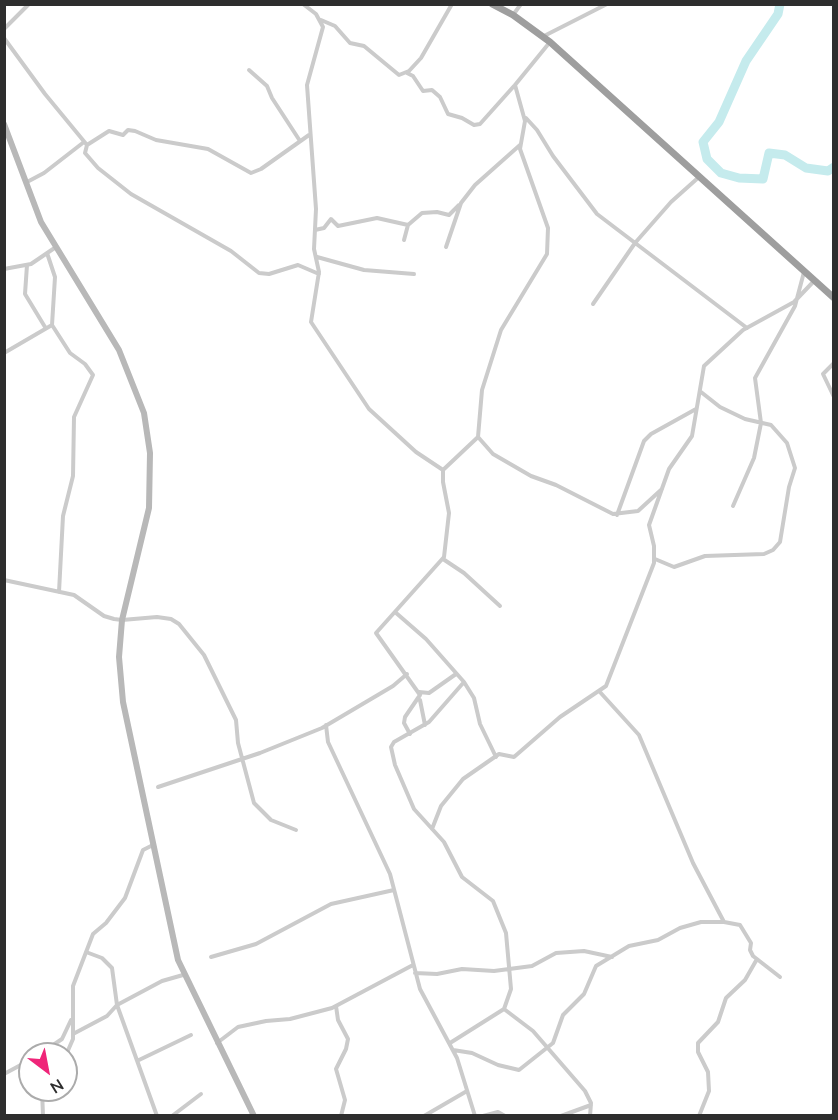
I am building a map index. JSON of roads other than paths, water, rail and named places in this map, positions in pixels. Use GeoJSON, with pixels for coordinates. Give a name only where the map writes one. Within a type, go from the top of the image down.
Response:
{"type":"FeatureCollection","features":[{"type":"Feature","properties":{"kind":"highway"},"geometry":{"type":"LineString","coordinates":[[492,4],[513,15],[547,39],[834,298]]}},
{"type":"Feature","properties":{"kind":"main road"},"geometry":{"type":"LineString","coordinates":[[4,124],[41,222],[119,350],[144,413],[150,453],[149,508],[122,621],[119,657],[123,702],[183,975],[254,1116]]}},
{"type":"Feature","properties":{"kind":"street"},"geometry":{"type":"LineString","coordinates":[[4,28],[28,4]]}},
{"type":"Feature","properties":{"kind":"street"},"geometry":{"type":"LineString","coordinates":[[303,4],[320,20],[338,27],[350,43],[364,46],[395,73],[406,72],[413,76],[423,92],[430,90],[440,97],[448,114],[474,125],[480,124],[515,85],[547,39],[607,4]]}},
{"type":"Feature","properties":{"kind":"street"},"geometry":{"type":"LineString","coordinates":[[406,72],[421,58],[452,4]]}},
{"type":"Feature","properties":{"kind":"street"},"geometry":{"type":"LineString","coordinates":[[513,15],[521,4]]}},
{"type":"Feature","properties":{"kind":"street"},"geometry":{"type":"LineString","coordinates":[[320,20],[322,33],[307,86],[315,230],[314,249],[319,274],[311,316],[314,328],[369,409],[416,452],[444,470]]}},
{"type":"Feature","properties":{"kind":"street"},"geometry":{"type":"LineString","coordinates":[[4,38],[86,143],[85,153],[98,168],[131,194],[231,251],[259,273],[270,274],[298,265],[319,274]]}},
{"type":"Feature","properties":{"kind":"street"},"geometry":{"type":"LineString","coordinates":[[249,70],[267,86],[272,98],[300,141]]}},
{"type":"Feature","properties":{"kind":"street"},"geometry":{"type":"LineString","coordinates":[[404,240],[408,225],[423,212],[449,215],[460,205],[475,184],[520,145],[525,132],[524,117],[515,85]]}},
{"type":"Feature","properties":{"kind":"street"},"geometry":{"type":"LineString","coordinates":[[524,117],[537,129],[586,202],[610,225],[747,328]]}},
{"type":"Feature","properties":{"kind":"street"},"geometry":{"type":"LineString","coordinates":[[27,182],[44,173],[86,143],[109,131],[123,135],[128,130],[135,131],[156,140],[208,149],[250,173],[261,169],[310,135]]}},
{"type":"Feature","properties":{"kind":"street"},"geometry":{"type":"LineString","coordinates":[[425,725],[420,692],[376,634],[443,559],[449,513],[448,497],[443,482],[444,470],[478,437],[482,390],[501,330],[548,249],[547,222],[520,145]]}},
{"type":"Feature","properties":{"kind":"street"},"geometry":{"type":"LineString","coordinates":[[593,304],[634,243],[671,202],[700,177]]}},
{"type":"Feature","properties":{"kind":"street"},"geometry":{"type":"LineString","coordinates":[[446,247],[460,205]]}},
{"type":"Feature","properties":{"kind":"street"},"geometry":{"type":"LineString","coordinates":[[315,230],[324,228],[331,219],[338,226],[377,218],[408,225]]}},
{"type":"Feature","properties":{"kind":"street"},"geometry":{"type":"LineString","coordinates":[[4,269],[27,265],[56,247]]}},
{"type":"Feature","properties":{"kind":"street"},"geometry":{"type":"LineString","coordinates":[[47,253],[55,277],[52,325],[70,353],[85,364],[93,375],[75,413],[73,476],[63,516],[59,593]]}},
{"type":"Feature","properties":{"kind":"street"},"geometry":{"type":"LineString","coordinates":[[317,258],[364,270],[414,274]]}},
{"type":"Feature","properties":{"kind":"street"},"geometry":{"type":"LineString","coordinates":[[27,265],[25,294],[45,327]]}},
{"type":"Feature","properties":{"kind":"street"},"geometry":{"type":"LineString","coordinates":[[733,506],[754,458],[761,423],[755,378],[797,299],[804,271]]}},
{"type":"Feature","properties":{"kind":"street"},"geometry":{"type":"LineString","coordinates":[[432,829],[441,806],[460,782],[501,754],[509,759],[514,758],[569,710],[599,691],[609,680],[654,558],[654,546],[649,529],[669,469],[689,441],[697,409],[702,371],[707,362],[747,328],[797,299],[815,280]]}},
{"type":"Feature","properties":{"kind":"street"},"geometry":{"type":"LineString","coordinates":[[4,353],[52,325]]}},
{"type":"Feature","properties":{"kind":"street"},"geometry":{"type":"LineString","coordinates":[[834,363],[823,374],[834,397]]}},
{"type":"Feature","properties":{"kind":"street"},"geometry":{"type":"LineString","coordinates":[[654,558],[674,567],[705,556],[764,554],[779,544],[795,464],[782,435],[771,425],[745,419],[720,407],[700,391]]}},
{"type":"Feature","properties":{"kind":"street"},"geometry":{"type":"LineString","coordinates":[[616,514],[644,441],[651,434],[697,409]]}},
{"type":"Feature","properties":{"kind":"street"},"geometry":{"type":"LineString","coordinates":[[478,437],[493,454],[531,476],[616,514],[638,511],[663,488]]}},
{"type":"Feature","properties":{"kind":"street"},"geometry":{"type":"LineString","coordinates":[[443,559],[464,573],[500,606]]}},
{"type":"Feature","properties":{"kind":"street"},"geometry":{"type":"LineString","coordinates":[[4,580],[74,595],[104,616],[122,621],[147,617],[171,619],[189,635],[212,667],[236,720],[238,743],[256,808],[271,820],[296,830]]}},
{"type":"Feature","properties":{"kind":"street"},"geometry":{"type":"LineString","coordinates":[[395,612],[426,639],[464,682],[474,698],[480,724],[496,757]]}},
{"type":"Feature","properties":{"kind":"street"},"geometry":{"type":"LineString","coordinates":[[158,787],[243,759],[326,725],[399,682],[407,674]]}},
{"type":"Feature","properties":{"kind":"street"},"geometry":{"type":"LineString","coordinates":[[420,692],[429,693],[456,674]]}},
{"type":"Feature","properties":{"kind":"street"},"geometry":{"type":"LineString","coordinates":[[450,1043],[504,1009],[511,988],[506,933],[497,907],[489,896],[462,877],[444,842],[414,809],[391,752],[394,742],[425,725],[464,682]]}},
{"type":"Feature","properties":{"kind":"street"},"geometry":{"type":"LineString","coordinates":[[599,691],[639,735],[693,863],[724,922]]}},
{"type":"Feature","properties":{"kind":"street"},"geometry":{"type":"LineString","coordinates":[[410,734],[404,723],[405,717],[420,699]]}},
{"type":"Feature","properties":{"kind":"street"},"geometry":{"type":"LineString","coordinates":[[326,725],[328,742],[390,874],[423,996],[450,1043],[475,1116]]}},
{"type":"Feature","properties":{"kind":"street"},"geometry":{"type":"LineString","coordinates":[[72,1042],[73,986],[93,934],[106,923],[125,898],[143,849],[153,844]]}},
{"type":"Feature","properties":{"kind":"street"},"geometry":{"type":"LineString","coordinates":[[211,957],[256,944],[331,904],[394,890]]}},
{"type":"Feature","properties":{"kind":"street"},"geometry":{"type":"LineString","coordinates":[[453,1050],[472,1053],[515,1071],[548,1048],[555,1040],[563,1015],[584,994],[594,967],[629,946],[658,940],[693,924],[724,922],[740,925],[752,943],[751,952],[780,977]]}},
{"type":"Feature","properties":{"kind":"street"},"geometry":{"type":"LineString","coordinates":[[415,973],[437,974],[462,969],[494,971],[510,969],[531,966],[556,953],[584,951],[612,957]]}},
{"type":"Feature","properties":{"kind":"street"},"geometry":{"type":"LineString","coordinates":[[86,952],[102,958],[112,969],[117,1005],[139,1060],[157,1116]]}},
{"type":"Feature","properties":{"kind":"street"},"geometry":{"type":"LineString","coordinates":[[699,1116],[709,1091],[708,1072],[698,1052],[698,1043],[718,1022],[726,999],[745,980],[757,959]]}},
{"type":"Feature","properties":{"kind":"street"},"geometry":{"type":"LineString","coordinates":[[217,1043],[238,1027],[290,1019],[336,1006],[413,965]]}},
{"type":"Feature","properties":{"kind":"street"},"geometry":{"type":"LineString","coordinates":[[73,1034],[107,1016],[117,1005],[162,981],[183,975]]}},
{"type":"Feature","properties":{"kind":"street"},"geometry":{"type":"LineString","coordinates":[[336,1006],[338,1020],[348,1040],[336,1069],[345,1100],[340,1116]]}},
{"type":"Feature","properties":{"kind":"street"},"geometry":{"type":"LineString","coordinates":[[504,1009],[530,1029],[585,1091],[591,1105],[590,1116]]}},
{"type":"Feature","properties":{"kind":"street"},"geometry":{"type":"LineString","coordinates":[[58,1042],[62,1039],[72,1017]]}},
{"type":"Feature","properties":{"kind":"street"},"geometry":{"type":"LineString","coordinates":[[139,1060],[191,1035]]}},
{"type":"Feature","properties":{"kind":"street"},"geometry":{"type":"LineString","coordinates":[[4,1074],[18,1066]]}},
{"type":"Feature","properties":{"kind":"street"},"geometry":{"type":"LineString","coordinates":[[424,1116],[467,1091]]}},
{"type":"Feature","properties":{"kind":"street"},"geometry":{"type":"LineString","coordinates":[[172,1116],[201,1094]]}},
{"type":"Feature","properties":{"kind":"street"},"geometry":{"type":"LineString","coordinates":[[561,1116],[591,1105]]}},
{"type":"Feature","properties":{"kind":"street"},"geometry":{"type":"LineString","coordinates":[[483,1116],[498,1112],[505,1116]]}},
{"type":"Feature","properties":{"kind":"waterway"},"geometry":{"type":"LineString","coordinates":[[780,4],[778,14],[746,61],[719,122],[703,142],[707,159],[721,173],[739,178],[763,179],[769,153],[785,155],[806,168],[828,171],[834,167]]}}]}
